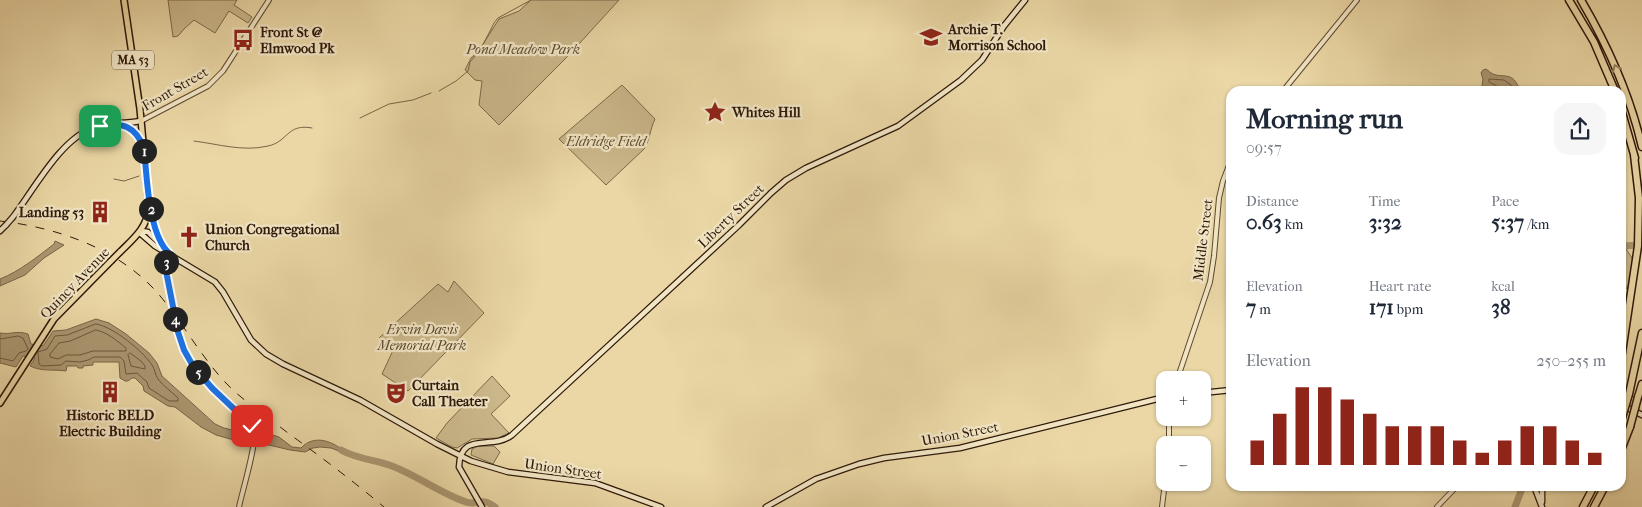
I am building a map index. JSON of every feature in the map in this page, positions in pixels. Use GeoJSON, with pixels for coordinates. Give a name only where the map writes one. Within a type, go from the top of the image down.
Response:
{"type":"FeatureCollection","features":[{"type":"Feature","properties":{"kind":"highway"},"geometry":{"type":"LineString","coordinates":[[1569,0],[1597,49],[1613,86]]}},
{"type":"Feature","properties":{"kind":"highway"},"geometry":{"type":"LineString","coordinates":[[1581,0],[1600,34],[1623,86]]}},
{"type":"Feature","properties":{"kind":"highway"},"geometry":{"type":"LineString","coordinates":[[1626,94],[1642,147]]}},
{"type":"Feature","properties":{"kind":"highway"},"geometry":{"type":"LineString","coordinates":[[1626,125],[1632,145],[1642,198]]}},
{"type":"Feature","properties":{"kind":"highway"},"geometry":{"type":"LineString","coordinates":[[1626,329],[1638,256],[1639,236],[1638,191],[1634,155]]}},
{"type":"Feature","properties":{"kind":"highway"},"geometry":{"type":"LineString","coordinates":[[1626,404],[1642,333]]}},
{"type":"Feature","properties":{"kind":"highway"},"geometry":{"type":"LineString","coordinates":[[1626,437],[1642,384]]}},
{"type":"Feature","properties":{"kind":"highway"},"geometry":{"type":"LineString","coordinates":[[1583,507],[1591,491]]}},
{"type":"Feature","properties":{"kind":"highway"},"geometry":{"type":"LineString","coordinates":[[1594,507],[1602,491]]}},
{"type":"Feature","properties":{"kind":"main road","name":"MA 53"},"geometry":{"type":"LineString","coordinates":[[124,0],[141,121],[149,200],[148,213],[140,232]]}},
{"type":"Feature","properties":{"kind":"main road","name":"Liberty Street"},"geometry":{"type":"LineString","coordinates":[[461,457],[465,449],[472,444],[499,442],[510,437],[733,232],[786,180],[898,126],[965,76],[979,63],[1024,0]]}},
{"type":"Feature","properties":{"kind":"main road"},"geometry":{"type":"LineString","coordinates":[[0,231],[13,217],[56,157],[73,139],[95,127],[141,121]]}},
{"type":"Feature","properties":{"kind":"main road"},"geometry":{"type":"LineString","coordinates":[[118,124],[133,130],[144,148]]}},
{"type":"Feature","properties":{"kind":"main road"},"geometry":{"type":"LineString","coordinates":[[149,200],[156,233],[163,247]]}},
{"type":"Feature","properties":{"kind":"main road"},"geometry":{"type":"LineString","coordinates":[[140,232],[148,232],[170,254]]}},
{"type":"Feature","properties":{"kind":"main road"},"geometry":{"type":"LineString","coordinates":[[140,232],[155,246],[170,254]]}},
{"type":"Feature","properties":{"kind":"main road","name":"Quincy Avenue"},"geometry":{"type":"LineString","coordinates":[[0,403],[60,312],[140,232]]}},
{"type":"Feature","properties":{"kind":"main road","name":"Union Street"},"geometry":{"type":"LineString","coordinates":[[170,254],[215,282],[224,292],[249,337],[266,354],[372,406],[461,457],[504,471],[595,483],[661,507]]}},
{"type":"Feature","properties":{"kind":"main road"},"geometry":{"type":"LineString","coordinates":[[1211,392],[1226,391]]}},
{"type":"Feature","properties":{"kind":"main road","name":"Union Street"},"geometry":{"type":"LineString","coordinates":[[766,507],[816,479],[859,464],[884,458],[942,451],[972,445],[1156,399]]}},
{"type":"Feature","properties":{"kind":"main road"},"geometry":{"type":"LineString","coordinates":[[1626,408],[1642,415]]}},
{"type":"Feature","properties":{"kind":"main road"},"geometry":{"type":"LineString","coordinates":[[461,457],[460,469],[482,507]]}},
{"type":"Feature","properties":{"kind":"main road"},"geometry":{"type":"LineString","coordinates":[[1536,491],[1542,507]]}},
{"type":"Feature","properties":{"kind":"main road"},"geometry":{"type":"LineString","coordinates":[[1542,491],[1542,507]]}},
{"type":"Feature","properties":{"kind":"street","name":"Front Street"},"geometry":{"type":"LineString","coordinates":[[141,121],[201,90],[214,81],[226,66],[269,0]]}},
{"type":"Feature","properties":{"kind":"street"},"geometry":{"type":"LineString","coordinates":[[1287,86],[1358,0]]}},
{"type":"Feature","properties":{"kind":"street","name":"Middle Street"},"geometry":{"type":"LineString","coordinates":[[1180,371],[1210,282],[1219,198],[1226,173]]}},
{"type":"Feature","properties":{"kind":"street"},"geometry":{"type":"LineString","coordinates":[[170,254],[166,260],[166,267],[176,324],[184,350],[193,366],[221,397],[250,423],[254,431],[252,449],[239,507]]}},
{"type":"Feature","properties":{"kind":"street"},"geometry":{"type":"LineString","coordinates":[[1162,507],[1164,491]]}},
{"type":"Feature","properties":{"kind":"street"},"geometry":{"type":"LineString","coordinates":[[1437,507],[1452,491]]}},
{"type":"Feature","properties":{"kind":"green space"},"geometry":{"type":"Polygon","coordinates":[[[168,0],[237,0],[234,5],[252,17],[248,23],[229,11],[215,33],[194,20],[178,36],[173,37],[168,0]]]}},
{"type":"Feature","properties":{"kind":"green space","name":"Pond Meadow Park"},"geometry":{"type":"Polygon","coordinates":[[[531,0],[619,0],[568,56],[499,125],[479,105],[482,81],[475,80],[465,70],[471,58],[478,52],[499,19],[519,11],[531,0]]]}},
{"type":"Feature","properties":{"kind":"green space","name":"Eldridge Field"},"geometry":{"type":"Polygon","coordinates":[[[622,85],[655,119],[644,149],[606,185],[559,139],[622,85]]]}},
{"type":"Feature","properties":{"kind":"green space"},"geometry":{"type":"Polygon","coordinates":[[[1626,249],[1634,261],[1626,289],[1626,249]]]}},
{"type":"Feature","properties":{"kind":"green space","name":"Ervin Davis Memorial Park"},"geometry":{"type":"Polygon","coordinates":[[[454,281],[484,313],[408,391],[382,374],[395,346],[379,338],[438,284],[448,292],[454,281]]]}},
{"type":"Feature","properties":{"kind":"green space"},"geometry":{"type":"Polygon","coordinates":[[[492,376],[510,396],[491,414],[509,433],[498,438],[472,439],[457,448],[436,438],[447,423],[492,376]]]}},
{"type":"Feature","properties":{"kind":"green space"},"geometry":{"type":"Polygon","coordinates":[[[478,446],[494,446],[500,452],[493,464],[471,455],[472,449],[478,446]]]}},
{"type":"Feature","properties":{"kind":"water"},"geometry":{"type":"Polygon","coordinates":[[[1486,69],[1493,74],[1510,77],[1518,86],[1482,86],[1483,79],[1481,73],[1486,69]]]}},
{"type":"Feature","properties":{"kind":"water"},"geometry":{"type":"Polygon","coordinates":[[[55,241],[64,245],[44,258],[25,275],[0,286],[0,279],[28,263],[54,244],[55,241]]]}},
{"type":"Feature","properties":{"kind":"water"},"geometry":{"type":"Polygon","coordinates":[[[96,319],[109,323],[149,353],[157,363],[162,376],[215,424],[249,434],[269,434],[279,437],[292,447],[301,448],[312,441],[325,441],[337,446],[347,454],[331,448],[313,448],[305,452],[269,445],[248,444],[216,435],[201,427],[175,407],[168,406],[144,391],[143,386],[135,378],[125,381],[120,378],[119,362],[93,362],[93,365],[83,366],[83,368],[67,366],[66,371],[35,368],[30,366],[35,358],[23,356],[16,367],[0,363],[0,333],[20,332],[28,334],[31,344],[43,346],[53,331],[66,330],[96,319]]]}},
{"type":"Feature","properties":{"kind":"waterway"},"geometry":{"type":"LineString","coordinates":[[439,91],[468,71],[470,62],[480,50],[498,18],[531,0]]}},
{"type":"Feature","properties":{"kind":"waterway"},"geometry":{"type":"LineString","coordinates":[[360,118],[389,104],[413,100],[431,93]]}},
{"type":"Feature","properties":{"kind":"waterway"},"geometry":{"type":"LineString","coordinates":[[194,141],[240,148],[259,148],[275,144],[297,128],[312,128]]}},
{"type":"Feature","properties":{"kind":"waterway"},"geometry":{"type":"LineString","coordinates":[[114,179],[124,181],[139,176]]}},
{"type":"Feature","properties":{"kind":"waterway"},"geometry":{"type":"LineString","coordinates":[[1626,246],[1642,245]]}},
{"type":"Feature","properties":{"kind":"waterway"},"geometry":{"type":"LineString","coordinates":[[341,450],[392,466],[466,502],[486,502],[495,507]]}},
{"type":"Feature","properties":{"kind":"waterway"},"geometry":{"type":"LineString","coordinates":[[1515,507],[1521,491]]}},
{"type":"Feature","properties":{"kind":"railway"},"geometry":{"type":"LineString","coordinates":[[0,221],[23,224],[69,236],[112,256],[131,269],[149,284],[165,302],[206,360],[234,391],[349,478],[384,507]]}},
{"type":"Feature","properties":{"kind":"place","name":"Archie T. Morrison School"},"geometry":{"type":"Point","coordinates":[931,37]}},
{"type":"Feature","properties":{"kind":"place","name":"Front St @ Elmwood Pk"},"geometry":{"type":"Point","coordinates":[243,40]}},
{"type":"Feature","properties":{"kind":"place","name":"Whites Hill"},"geometry":{"type":"Point","coordinates":[715,112]}},
{"type":"Feature","properties":{"kind":"place","name":"Landing 53"},"geometry":{"type":"Point","coordinates":[100,212]}},
{"type":"Feature","properties":{"kind":"place","name":"Union Congregational Church"},"geometry":{"type":"Point","coordinates":[189,237]}},
{"type":"Feature","properties":{"kind":"place","name":"Historic BELD Electric Building"},"geometry":{"type":"Point","coordinates":[110,392]}},
{"type":"Feature","properties":{"kind":"place","name":"Curtain Call Theater"},"geometry":{"type":"Point","coordinates":[396,393]}},
{"type":"Feature","properties":{"kind":"route"},"geometry":{"type":"LineString","coordinates":[[100,126],[118,124],[126,126],[133,130],[142,143],[149,200],[155,230],[164,249],[170,254],[166,262],[166,272],[182,346],[186,355],[208,383],[252,426]]}}]}
